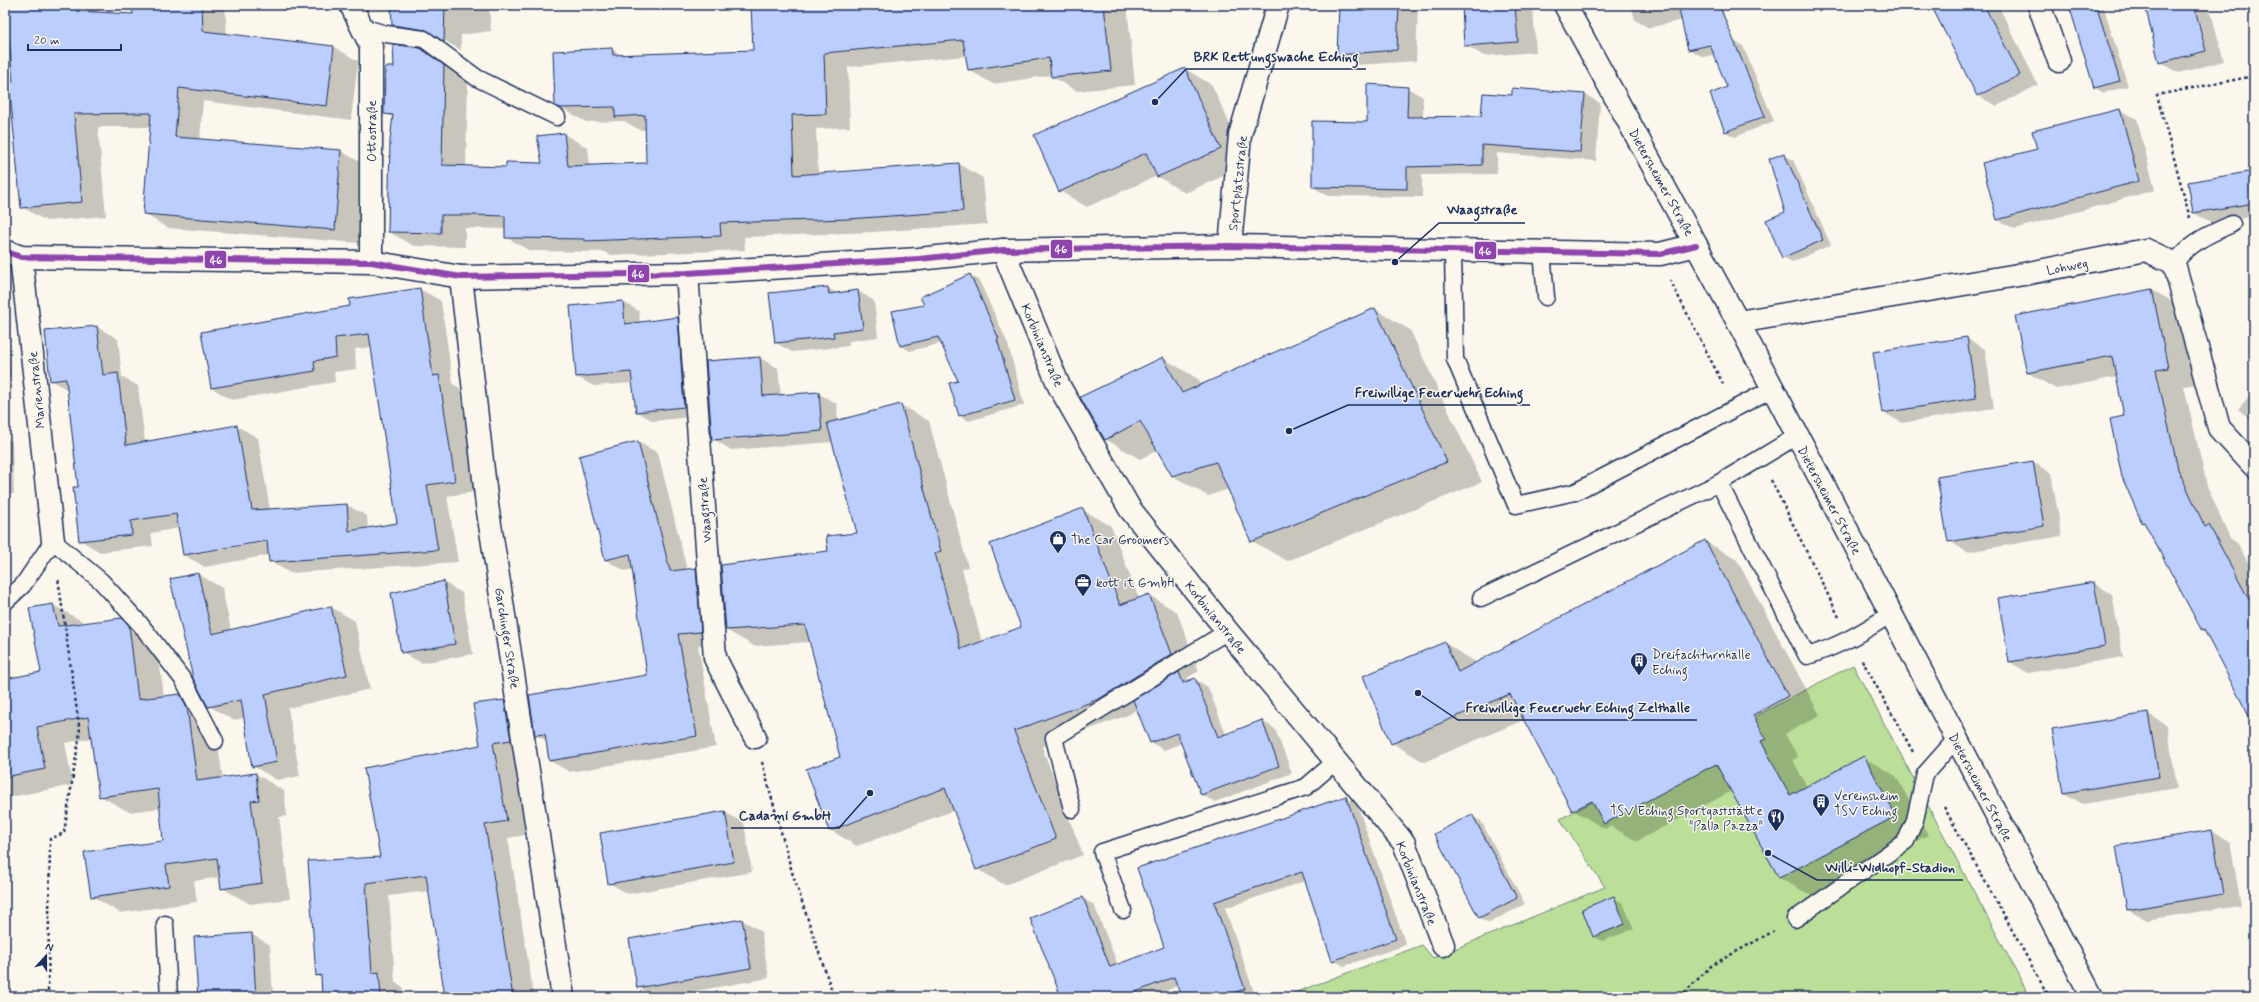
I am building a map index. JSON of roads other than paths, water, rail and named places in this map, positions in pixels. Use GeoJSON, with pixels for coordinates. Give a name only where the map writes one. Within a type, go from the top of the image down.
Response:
{"type":"FeatureCollection","features":[{"type":"Feature","properties":{"kind":"street","name":"Ottostraße"},"geometry":{"type":"LineString","coordinates":[[351,5],[371,46],[371,262]]}},
{"type":"Feature","properties":{"kind":"street","name":"Sportplatzstraße"},"geometry":{"type":"LineString","coordinates":[[1230,246],[1240,136],[1278,5]]}},
{"type":"Feature","properties":{"kind":"street","name":"Dietersheimer Straße"},"geometry":{"type":"LineString","coordinates":[[1565,5],[1738,322],[2092,997]]}},
{"type":"Feature","properties":{"kind":"street"},"geometry":{"type":"LineString","coordinates":[[2040,5],[2059,61]]}},
{"type":"Feature","properties":{"kind":"street"},"geometry":{"type":"LineString","coordinates":[[13,254],[371,262],[461,277],[686,273],[919,259],[1004,250],[1230,246],[1660,254],[1696,245]]}},
{"type":"Feature","properties":{"kind":"street","name":"Korbinianstraße"},"geometry":{"type":"LineString","coordinates":[[1004,250],[1059,386],[1130,509],[1228,631],[1404,843],[1443,945]]}},
{"type":"Feature","properties":{"kind":"street","name":"Lohweg"},"geometry":{"type":"LineString","coordinates":[[1738,322],[2024,274],[2146,250],[2174,263]]}},
{"type":"Feature","properties":{"kind":"street","name":"Marienstraße"},"geometry":{"type":"LineString","coordinates":[[13,254],[53,541]]}},
{"type":"Feature","properties":{"kind":"street"},"geometry":{"type":"LineString","coordinates":[[2174,263],[2219,428],[2254,466]]}},
{"type":"Feature","properties":{"kind":"street","name":"Waagstraße"},"geometry":{"type":"LineString","coordinates":[[686,273],[715,658],[755,737]]}},
{"type":"Feature","properties":{"kind":"street","name":"Garchinger Straße"},"geometry":{"type":"LineString","coordinates":[[461,277],[488,505],[563,997]]}},
{"type":"Feature","properties":{"kind":"lane"},"geometry":{"type":"LineString","coordinates":[[362,27],[386,34],[424,39],[477,78],[557,117]]}},
{"type":"Feature","properties":{"kind":"lane"},"geometry":{"type":"LineString","coordinates":[[2174,263],[2196,241],[2232,224]]}},
{"type":"Feature","properties":{"kind":"lane"},"geometry":{"type":"LineString","coordinates":[[1453,251],[1455,359],[1516,505],[1575,492],[1772,388]]}},
{"type":"Feature","properties":{"kind":"lane"},"geometry":{"type":"LineString","coordinates":[[1542,252],[1546,297]]}},
{"type":"Feature","properties":{"kind":"lane"},"geometry":{"type":"LineString","coordinates":[[1481,598],[1719,483],[1797,436]]}},
{"type":"Feature","properties":{"kind":"lane"},"geometry":{"type":"LineString","coordinates":[[1719,483],[1807,656],[1829,650],[1850,640],[1891,614]]}},
{"type":"Feature","properties":{"kind":"lane"},"geometry":{"type":"LineString","coordinates":[[5,602],[23,585],[53,541],[101,581],[141,624],[184,681],[214,741]]}},
{"type":"Feature","properties":{"kind":"lane"},"geometry":{"type":"LineString","coordinates":[[1072,809],[1054,738],[1228,631]]}},
{"type":"Feature","properties":{"kind":"lane"},"geometry":{"type":"LineString","coordinates":[[1795,919],[1906,841],[1915,820],[1925,774],[1956,739]]}},
{"type":"Feature","properties":{"kind":"lane"},"geometry":{"type":"LineString","coordinates":[[1123,910],[1102,852],[1306,786],[1336,761]]}},
{"type":"Feature","properties":{"kind":"lane"},"geometry":{"type":"LineString","coordinates":[[165,924],[169,997]]}},
{"type":"Feature","properties":{"kind":"place","name":"BRK Rettungswache Eching"},"geometry":{"type":"Point","coordinates":[1155,102]}},
{"type":"Feature","properties":{"kind":"place","name":"Waagstraße"},"geometry":{"type":"Point","coordinates":[1395,262]}},
{"type":"Feature","properties":{"kind":"place","name":"Freiwillige Feuerwehr Eching"},"geometry":{"type":"Point","coordinates":[1289,431]}},
{"type":"Feature","properties":{"kind":"place","name":"The Car Groomers"},"geometry":{"type":"Point","coordinates":[1058,554]}},
{"type":"Feature","properties":{"kind":"place","name":"kott it GmbH"},"geometry":{"type":"Point","coordinates":[1083,597]}},
{"type":"Feature","properties":{"kind":"place","name":"Dreifachturnhalle Eching"},"geometry":{"type":"Point","coordinates":[1639,676]}},
{"type":"Feature","properties":{"kind":"place","name":"Freiwillige Feuerwehr Eching Zelthalle"},"geometry":{"type":"Point","coordinates":[1418,693]}},
{"type":"Feature","properties":{"kind":"place","name":"Cadami GmbH"},"geometry":{"type":"Point","coordinates":[870,793]}},
{"type":"Feature","properties":{"kind":"place","name":"Vereinsheim TSV Eching"},"geometry":{"type":"Point","coordinates":[1821,817]}},
{"type":"Feature","properties":{"kind":"place","name":"TSV Eching Sportgaststätte \"Palla Pazza\""},"geometry":{"type":"Point","coordinates":[1776,832]}},
{"type":"Feature","properties":{"kind":"place","name":"Willi-Widhopf-Stadion"},"geometry":{"type":"Point","coordinates":[1768,853]}}]}
